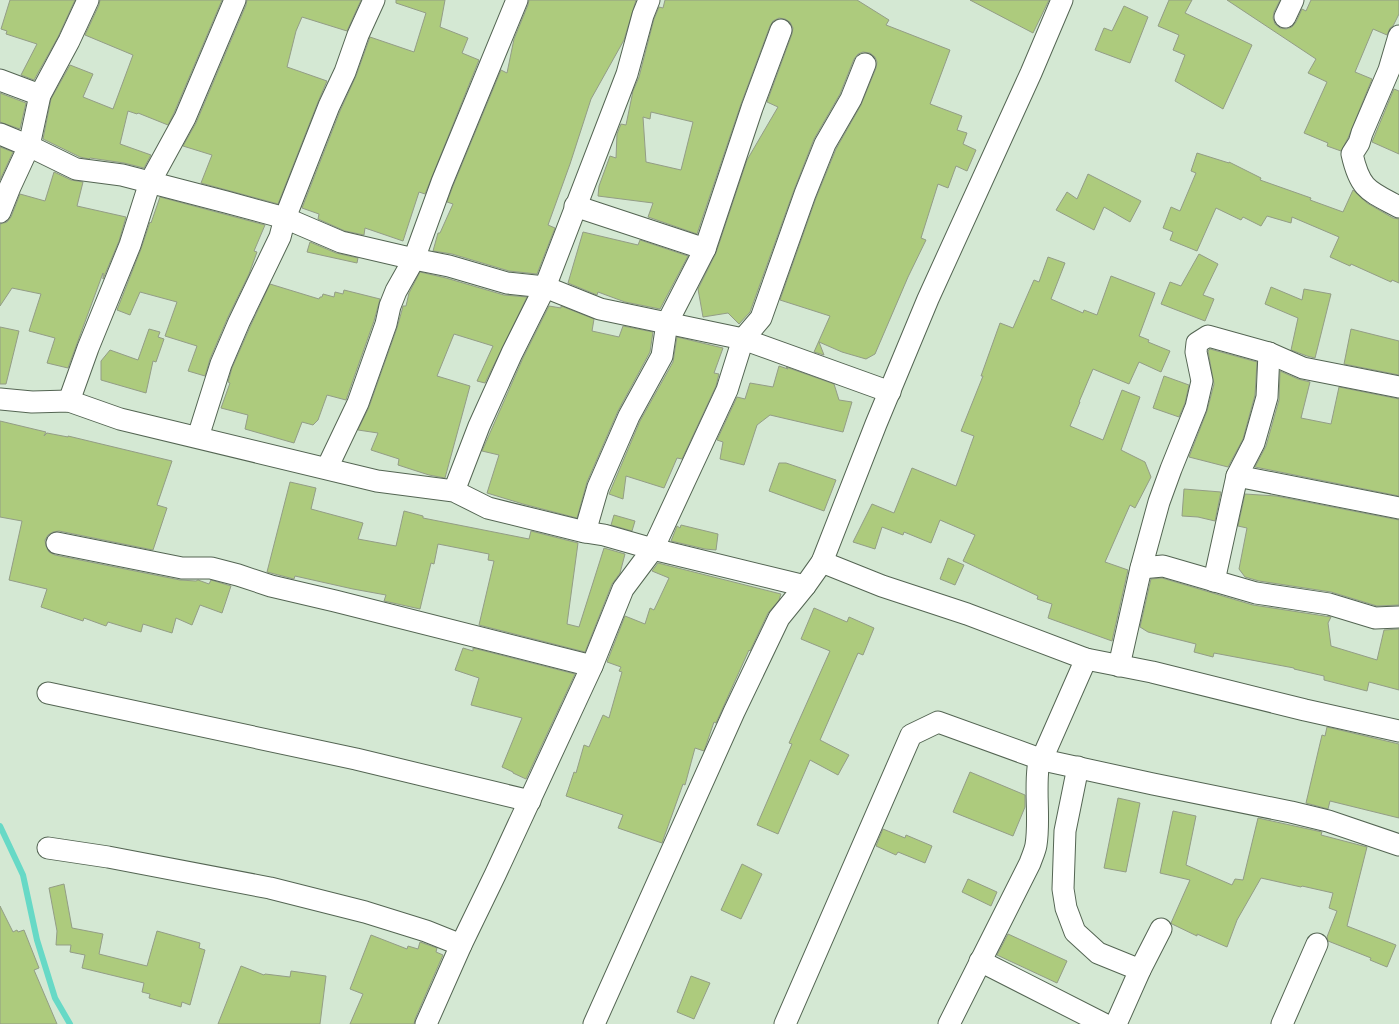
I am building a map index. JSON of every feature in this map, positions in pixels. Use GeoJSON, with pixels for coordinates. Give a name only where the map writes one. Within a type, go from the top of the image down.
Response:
{"type":"FeatureCollection","features":[{"type":"Feature","properties":{"kind":"street"},"geometry":{"type":"LineString","coordinates":[[0,212],[29,146],[40,95],[69,41],[88,0]]}},
{"type":"Feature","properties":{"kind":"street"},"geometry":{"type":"LineString","coordinates":[[69,401],[88,348],[130,245],[150,182],[185,118],[235,0]]}},
{"type":"Feature","properties":{"kind":"street"},"geometry":{"type":"LineString","coordinates":[[198,437],[221,364],[239,322],[280,237],[285,218],[329,106],[345,72],[358,35],[374,0]]}},
{"type":"Feature","properties":{"kind":"street"},"geometry":{"type":"LineString","coordinates":[[327,468],[358,403],[386,324],[390,306],[396,291],[414,260],[442,182],[517,0]]}},
{"type":"Feature","properties":{"kind":"street"},"geometry":{"type":"LineString","coordinates":[[454,491],[479,426],[545,287],[627,74],[649,0]]}},
{"type":"Feature","properties":{"kind":"street"},"geometry":{"type":"LineString","coordinates":[[594,1024],[734,712],[778,618],[805,586],[822,562],[928,299],[1031,73],[1062,0]]}},
{"type":"Feature","properties":{"kind":"street"},"geometry":{"type":"LineString","coordinates":[[585,532],[598,487],[629,416],[662,356],[667,323],[705,249],[752,108],[781,30]]}},
{"type":"Feature","properties":{"kind":"street"},"geometry":{"type":"LineString","coordinates":[[1399,36],[1389,70],[1359,143],[1352,154],[1355,167],[1367,188],[1377,197],[1399,207]]}},
{"type":"Feature","properties":{"kind":"street"},"geometry":{"type":"LineString","coordinates":[[426,1024],[461,945],[530,801],[592,666],[623,589],[653,549],[727,390],[743,339],[761,318],[805,194],[825,144],[851,99],[865,64]]}},
{"type":"Feature","properties":{"kind":"street"},"geometry":{"type":"LineString","coordinates":[[0,80],[40,95]]}},
{"type":"Feature","properties":{"kind":"street"},"geometry":{"type":"LineString","coordinates":[[0,134],[29,146],[76,169],[122,175],[285,218],[341,242],[414,260],[449,266],[506,283],[545,287],[600,309],[743,339],[890,392]]}},
{"type":"Feature","properties":{"kind":"street"},"geometry":{"type":"LineString","coordinates":[[575,206],[705,249]]}},
{"type":"Feature","properties":{"kind":"street"},"geometry":{"type":"LineString","coordinates":[[1119,666],[1141,568],[1159,502],[1196,407],[1202,381],[1196,352],[1198,343],[1208,336],[1269,354],[1303,368],[1399,387]]}},
{"type":"Feature","properties":{"kind":"street"},"geometry":{"type":"LineString","coordinates":[[1214,581],[1237,476],[1254,443],[1267,397],[1269,354]]}},
{"type":"Feature","properties":{"kind":"street"},"geometry":{"type":"LineString","coordinates":[[0,399],[32,402],[69,401],[120,419],[377,481],[454,491],[488,508],[585,532],[604,535],[653,549],[805,586]]}},
{"type":"Feature","properties":{"kind":"street"},"geometry":{"type":"LineString","coordinates":[[1237,476],[1399,508]]}},
{"type":"Feature","properties":{"kind":"street"},"geometry":{"type":"LineString","coordinates":[[57,543],[182,568],[210,568],[238,575],[271,586],[592,666]]}},
{"type":"Feature","properties":{"kind":"street"},"geometry":{"type":"LineString","coordinates":[[822,562],[882,586],[967,614],[1086,659],[1152,672],[1312,712],[1399,731]]}},
{"type":"Feature","properties":{"kind":"street"},"geometry":{"type":"LineString","coordinates":[[1141,568],[1164,566],[1256,593],[1329,604],[1375,618],[1399,617]]}},
{"type":"Feature","properties":{"kind":"street"},"geometry":{"type":"LineString","coordinates":[[949,1024],[1030,863],[1036,847],[1036,783],[1038,768],[1043,760],[1086,659]]}},
{"type":"Feature","properties":{"kind":"street"},"geometry":{"type":"LineString","coordinates":[[48,693],[356,759],[530,801]]}},
{"type":"Feature","properties":{"kind":"street"},"geometry":{"type":"LineString","coordinates":[[785,1024],[911,735],[938,722],[1043,760],[1328,821],[1399,845]]}},
{"type":"Feature","properties":{"kind":"street"},"geometry":{"type":"LineString","coordinates":[[1078,767],[1065,831],[1063,889],[1066,908],[1076,932],[1098,953],[1140,970]]}},
{"type":"Feature","properties":{"kind":"street"},"geometry":{"type":"LineString","coordinates":[[48,848],[108,857],[270,888],[365,912],[426,931],[461,945]]}},
{"type":"Feature","properties":{"kind":"street"},"geometry":{"type":"LineString","coordinates":[[1116,1024],[1140,970],[1161,929]]}},
{"type":"Feature","properties":{"kind":"street"},"geometry":{"type":"LineString","coordinates":[[1282,1024],[1317,944]]}},
{"type":"Feature","properties":{"kind":"street"},"geometry":{"type":"LineString","coordinates":[[980,961],[1104,1024]]}},
{"type":"Feature","properties":{"kind":"building"},"geometry":{"type":"Polygon","coordinates":[[[10,0],[75,0],[58,37],[34,80],[21,75],[37,44],[6,34],[7,31],[1,29],[10,0]]]}},
{"type":"Feature","properties":{"kind":"building"},"geometry":{"type":"Polygon","coordinates":[[[100,0],[222,0],[168,125],[138,113],[128,111],[120,144],[151,155],[144,168],[124,163],[80,157],[43,139],[51,99],[70,65],[93,74],[83,97],[113,109],[133,55],[85,35],[100,0]]]}},
{"type":"Feature","properties":{"kind":"building"},"geometry":{"type":"Polygon","coordinates":[[[247,0],[361,0],[347,31],[302,17],[296,31],[287,67],[327,81],[278,204],[201,183],[212,155],[183,146],[196,123],[247,0]]]}},
{"type":"Feature","properties":{"kind":"building"},"geometry":{"type":"Polygon","coordinates":[[[396,0],[445,0],[440,27],[468,38],[462,53],[479,60],[425,194],[419,192],[403,241],[365,228],[364,235],[345,231],[318,219],[319,214],[302,208],[340,111],[356,76],[370,37],[414,52],[426,13],[396,3],[396,0]]]}},
{"type":"Feature","properties":{"kind":"building"},"geometry":{"type":"Polygon","coordinates":[[[529,0],[636,0],[624,40],[591,99],[548,225],[555,228],[537,274],[509,271],[452,254],[433,251],[438,233],[440,233],[453,204],[447,202],[453,186],[501,70],[507,73],[514,39],[529,0]]]}},
{"type":"Feature","properties":{"kind":"building"},"geometry":{"type":"Polygon","coordinates":[[[665,0],[857,0],[889,20],[886,25],[950,50],[930,104],[962,116],[957,130],[967,133],[963,144],[976,150],[967,171],[956,166],[948,188],[938,184],[921,238],[926,240],[908,277],[875,354],[866,359],[842,352],[819,342],[824,355],[814,352],[830,316],[780,300],[816,198],[836,149],[861,105],[876,68],[877,62],[875,57],[870,53],[863,52],[858,54],[854,59],[840,94],[814,139],[750,312],[739,324],[728,313],[703,317],[698,289],[716,253],[747,160],[778,107],[767,102],[793,28],[790,22],[779,18],[773,21],[770,26],[741,104],[697,234],[648,217],[653,203],[598,196],[599,186],[610,156],[616,158],[617,134],[621,124],[626,125],[633,91],[639,77],[654,19],[659,7],[663,8],[665,0]],[[651,112],[650,119],[643,117],[646,162],[681,170],[693,122],[651,112]]]}},
{"type":"Feature","properties":{"kind":"building"},"geometry":{"type":"Polygon","coordinates":[[[970,0],[1049,0],[1033,33],[970,0]]]}},
{"type":"Feature","properties":{"kind":"building"},"geometry":{"type":"Polygon","coordinates":[[[1169,0],[1192,0],[1185,13],[1252,45],[1223,109],[1175,81],[1185,55],[1173,50],[1179,35],[1158,26],[1169,0]]]}},
{"type":"Feature","properties":{"kind":"building"},"geometry":{"type":"Polygon","coordinates":[[[1227,0],[1280,0],[1274,12],[1273,18],[1275,24],[1280,28],[1286,29],[1292,27],[1296,22],[1302,9],[1306,11],[1311,0],[1399,0],[1399,14],[1393,26],[1390,28],[1387,35],[1373,29],[1355,72],[1372,79],[1348,138],[1341,151],[1327,146],[1328,143],[1304,133],[1327,82],[1308,73],[1316,59],[1227,0]]]}},
{"type":"Feature","properties":{"kind":"building"},"geometry":{"type":"Polygon","coordinates":[[[1124,6],[1148,17],[1130,63],[1095,50],[1104,28],[1112,31],[1124,6]]]}},
{"type":"Feature","properties":{"kind":"building"},"geometry":{"type":"Polygon","coordinates":[[[1394,89],[1399,91],[1399,154],[1372,142],[1394,89]]]}},
{"type":"Feature","properties":{"kind":"building"},"geometry":{"type":"Polygon","coordinates":[[[0,93],[26,103],[20,129],[0,122],[0,93]]]}},
{"type":"Feature","properties":{"kind":"building"},"geometry":{"type":"Polygon","coordinates":[[[0,147],[13,152],[0,180],[0,147]]]}},
{"type":"Feature","properties":{"kind":"building"},"geometry":{"type":"Polygon","coordinates":[[[1197,153],[1229,162],[1261,178],[1260,180],[1311,198],[1310,200],[1343,212],[1353,190],[1367,203],[1393,218],[1399,219],[1399,283],[1392,280],[1391,282],[1351,264],[1350,266],[1330,257],[1339,237],[1292,217],[1291,223],[1267,216],[1261,226],[1243,217],[1241,220],[1216,208],[1197,251],[1170,240],[1173,232],[1163,228],[1171,207],[1180,211],[1196,173],[1191,171],[1197,153]]]}},
{"type":"Feature","properties":{"kind":"building"},"geometry":{"type":"Polygon","coordinates":[[[54,172],[71,180],[83,182],[77,206],[126,217],[119,241],[103,279],[103,273],[68,368],[47,363],[55,338],[29,331],[41,294],[12,288],[0,306],[0,224],[7,222],[11,217],[20,194],[45,201],[54,172]]]}},
{"type":"Feature","properties":{"kind":"building"},"geometry":{"type":"Polygon","coordinates":[[[1088,174],[1141,201],[1130,222],[1104,207],[1094,230],[1056,210],[1067,192],[1077,199],[1088,174]]]}},
{"type":"Feature","properties":{"kind":"building"},"geometry":{"type":"Polygon","coordinates":[[[160,197],[265,225],[254,251],[257,252],[249,274],[228,317],[210,359],[205,376],[188,371],[197,346],[165,336],[177,302],[140,292],[130,315],[117,310],[160,197]]]}},
{"type":"Feature","properties":{"kind":"building"},"geometry":{"type":"Polygon","coordinates":[[[583,232],[638,245],[640,240],[688,256],[660,309],[625,302],[598,292],[597,295],[568,283],[583,232]]]}},
{"type":"Feature","properties":{"kind":"building"},"geometry":{"type":"Polygon","coordinates":[[[310,242],[336,253],[358,258],[357,263],[307,252],[310,242]]]}},
{"type":"Feature","properties":{"kind":"building"},"geometry":{"type":"Polygon","coordinates":[[[1199,254],[1218,264],[1203,295],[1214,299],[1205,321],[1161,304],[1170,282],[1181,286],[1199,254]]]}},
{"type":"Feature","properties":{"kind":"building"},"geometry":{"type":"Polygon","coordinates":[[[1048,257],[1065,263],[1051,299],[1083,313],[1084,310],[1097,315],[1111,276],[1155,293],[1139,336],[1149,340],[1148,342],[1170,351],[1161,372],[1139,362],[1129,384],[1093,369],[1070,426],[1103,440],[1122,390],[1140,397],[1121,450],[1145,462],[1151,477],[1135,508],[1130,505],[1105,562],[1128,570],[1112,641],[1048,618],[1052,604],[1037,599],[1038,596],[963,561],[975,535],[940,520],[931,543],[904,532],[903,535],[882,527],[875,549],[853,542],[872,504],[894,513],[912,468],[956,486],[974,436],[961,431],[983,376],[981,376],[1000,323],[1013,328],[1034,280],[1039,282],[1048,257]]]}},
{"type":"Feature","properties":{"kind":"building"},"geometry":{"type":"Polygon","coordinates":[[[420,272],[504,295],[527,297],[485,383],[477,381],[493,346],[454,334],[437,376],[470,386],[445,478],[429,475],[398,465],[399,459],[371,450],[378,433],[358,430],[369,407],[397,328],[403,306],[406,306],[409,293],[420,272]]]}},
{"type":"Feature","properties":{"kind":"building"},"geometry":{"type":"Polygon","coordinates":[[[270,284],[319,299],[323,294],[334,297],[335,292],[343,294],[344,290],[380,299],[374,321],[346,400],[327,395],[318,420],[313,425],[302,422],[294,443],[245,429],[248,415],[221,408],[230,383],[228,382],[232,368],[270,284]]]}},
{"type":"Feature","properties":{"kind":"building"},"geometry":{"type":"Polygon","coordinates":[[[1271,287],[1302,300],[1304,289],[1331,294],[1315,358],[1291,350],[1298,318],[1265,304],[1271,287]]]}},
{"type":"Feature","properties":{"kind":"building"},"geometry":{"type":"Polygon","coordinates":[[[549,306],[561,308],[561,306],[594,319],[592,331],[619,337],[623,326],[653,332],[650,352],[618,411],[587,482],[577,518],[487,493],[499,455],[482,451],[523,358],[549,306]]]}},
{"type":"Feature","properties":{"kind":"building"},"geometry":{"type":"Polygon","coordinates":[[[0,327],[19,331],[6,384],[0,384],[0,327]]]}},
{"type":"Feature","properties":{"kind":"building"},"geometry":{"type":"Polygon","coordinates":[[[149,329],[160,332],[158,337],[164,339],[156,362],[153,361],[146,393],[101,380],[101,361],[110,350],[138,360],[149,329]]]}},
{"type":"Feature","properties":{"kind":"building"},"geometry":{"type":"Polygon","coordinates":[[[1351,329],[1399,341],[1399,375],[1344,364],[1351,329]]]}},
{"type":"Feature","properties":{"kind":"building"},"geometry":{"type":"Polygon","coordinates":[[[677,337],[723,348],[714,373],[719,374],[716,386],[682,459],[677,458],[664,488],[626,476],[623,499],[609,494],[640,421],[673,362],[677,337]]]}},
{"type":"Feature","properties":{"kind":"building"},"geometry":{"type":"Polygon","coordinates":[[[1210,349],[1257,362],[1255,395],[1243,439],[1228,467],[1189,457],[1207,411],[1214,384],[1208,351],[1210,349]]]}},
{"type":"Feature","properties":{"kind":"building"},"geometry":{"type":"Polygon","coordinates":[[[779,366],[788,369],[786,367],[834,384],[839,400],[852,402],[843,432],[770,415],[757,425],[744,465],[720,459],[723,442],[717,440],[737,397],[745,399],[750,383],[773,387],[779,366]]]}},
{"type":"Feature","properties":{"kind":"building"},"geometry":{"type":"Polygon","coordinates":[[[1280,371],[1298,379],[1310,382],[1301,418],[1331,424],[1339,387],[1399,399],[1399,496],[1255,467],[1266,446],[1279,400],[1280,371]]]}},
{"type":"Feature","properties":{"kind":"building"},"geometry":{"type":"Polygon","coordinates":[[[1164,376],[1189,385],[1185,403],[1179,417],[1153,408],[1164,376]]]}},
{"type":"Feature","properties":{"kind":"building"},"geometry":{"type":"Polygon","coordinates":[[[0,421],[46,432],[44,436],[47,433],[68,436],[172,461],[157,505],[167,508],[153,550],[59,531],[48,535],[45,540],[46,546],[49,552],[55,555],[180,580],[198,580],[209,584],[211,580],[231,586],[222,613],[200,605],[192,625],[176,618],[172,633],[143,624],[141,632],[108,622],[106,626],[84,618],[83,621],[41,607],[47,589],[9,580],[22,521],[0,517],[0,421]]]}},
{"type":"Feature","properties":{"kind":"building"},"geometry":{"type":"Polygon","coordinates":[[[779,463],[786,463],[836,480],[824,511],[769,491],[779,463]]]}},
{"type":"Feature","properties":{"kind":"building"},"geometry":{"type":"Polygon","coordinates":[[[290,482],[316,488],[311,509],[363,523],[358,539],[396,546],[404,511],[423,516],[423,518],[529,539],[531,531],[578,543],[567,624],[579,627],[604,548],[625,554],[620,573],[612,584],[585,652],[479,625],[494,561],[488,560],[489,554],[438,544],[434,564],[431,563],[420,609],[384,601],[386,595],[295,576],[294,579],[267,572],[290,482]]]}},
{"type":"Feature","properties":{"kind":"building"},"geometry":{"type":"Polygon","coordinates":[[[1184,489],[1221,492],[1215,521],[1198,517],[1182,516],[1184,489]]]}},
{"type":"Feature","properties":{"kind":"building"},"geometry":{"type":"Polygon","coordinates":[[[1245,494],[1276,496],[1399,520],[1399,605],[1377,606],[1331,592],[1259,581],[1245,577],[1239,569],[1247,528],[1238,526],[1245,494]]]}},
{"type":"Feature","properties":{"kind":"building"},"geometry":{"type":"Polygon","coordinates":[[[614,515],[635,521],[632,531],[611,525],[614,515]]]}},
{"type":"Feature","properties":{"kind":"building"},"geometry":{"type":"Polygon","coordinates":[[[681,525],[718,534],[716,550],[671,541],[677,526],[680,528],[681,525]]]}},
{"type":"Feature","properties":{"kind":"building"},"geometry":{"type":"Polygon","coordinates":[[[948,558],[964,565],[955,585],[940,579],[948,558]]]}},
{"type":"Feature","properties":{"kind":"building"},"geometry":{"type":"Polygon","coordinates":[[[658,563],[781,594],[779,600],[768,613],[750,651],[749,650],[716,723],[714,722],[704,751],[695,748],[685,785],[683,784],[662,843],[618,828],[623,815],[566,796],[574,772],[576,773],[584,745],[589,747],[603,715],[609,718],[622,672],[619,671],[621,667],[607,662],[625,616],[645,624],[650,608],[654,610],[669,578],[652,571],[658,563]]]}},
{"type":"Feature","properties":{"kind":"building"},"geometry":{"type":"Polygon","coordinates":[[[1162,578],[1253,605],[1331,617],[1328,623],[1331,646],[1377,660],[1384,630],[1399,629],[1399,690],[1369,682],[1367,691],[1324,680],[1324,676],[1294,668],[1214,653],[1213,657],[1194,652],[1196,644],[1148,632],[1140,627],[1151,579],[1162,578]]]}},
{"type":"Feature","properties":{"kind":"building"},"geometry":{"type":"Polygon","coordinates":[[[814,608],[847,622],[849,617],[874,628],[863,655],[858,653],[820,740],[849,755],[838,775],[810,760],[778,834],[757,825],[792,744],[789,743],[830,651],[801,639],[814,608]]]}},
{"type":"Feature","properties":{"kind":"building"},"geometry":{"type":"Polygon","coordinates":[[[463,648],[473,651],[473,648],[575,674],[526,779],[502,767],[522,718],[471,705],[479,678],[455,670],[463,648]]]}},
{"type":"Feature","properties":{"kind":"building"},"geometry":{"type":"Polygon","coordinates":[[[1327,727],[1399,744],[1399,818],[1330,801],[1328,809],[1306,803],[1322,735],[1325,736],[1327,727]]]}},
{"type":"Feature","properties":{"kind":"building"},"geometry":{"type":"Polygon","coordinates":[[[970,772],[1025,795],[1025,807],[1013,836],[953,812],[970,772]]]}},
{"type":"Feature","properties":{"kind":"building"},"geometry":{"type":"Polygon","coordinates":[[[1118,798],[1140,803],[1126,872],[1104,868],[1118,798]]]}},
{"type":"Feature","properties":{"kind":"building"},"geometry":{"type":"Polygon","coordinates":[[[1173,811],[1196,816],[1186,865],[1232,885],[1235,879],[1243,880],[1258,818],[1322,832],[1321,835],[1367,847],[1347,926],[1396,945],[1387,967],[1370,960],[1371,958],[1328,941],[1327,937],[1337,911],[1329,908],[1333,893],[1302,886],[1261,878],[1237,920],[1227,947],[1197,934],[1197,936],[1172,924],[1171,923],[1190,880],[1160,873],[1173,811]]]}},
{"type":"Feature","properties":{"kind":"building"},"geometry":{"type":"Polygon","coordinates":[[[883,829],[905,838],[906,835],[932,846],[925,863],[898,852],[896,855],[876,846],[883,829]]]}},
{"type":"Feature","properties":{"kind":"building"},"geometry":{"type":"Polygon","coordinates":[[[742,864],[762,874],[741,919],[721,910],[742,864]]]}},
{"type":"Feature","properties":{"kind":"building"},"geometry":{"type":"Polygon","coordinates":[[[968,879],[997,892],[991,906],[962,892],[968,879]]]}},
{"type":"Feature","properties":{"kind":"building"},"geometry":{"type":"Polygon","coordinates":[[[64,884],[72,928],[103,934],[99,954],[147,966],[157,931],[200,943],[199,948],[205,950],[190,1005],[182,1002],[181,1007],[149,998],[150,994],[142,992],[144,983],[82,968],[85,955],[70,952],[71,945],[56,945],[57,931],[49,888],[64,884]]]}},
{"type":"Feature","properties":{"kind":"building"},"geometry":{"type":"Polygon","coordinates":[[[0,906],[13,932],[17,930],[18,932],[24,930],[39,968],[34,970],[57,1024],[0,1024],[0,906]]]}},
{"type":"Feature","properties":{"kind":"building"},"geometry":{"type":"Polygon","coordinates":[[[1008,934],[1067,961],[1057,983],[997,955],[1008,934]]]}},
{"type":"Feature","properties":{"kind":"building"},"geometry":{"type":"Polygon","coordinates":[[[371,935],[407,949],[408,946],[418,949],[420,942],[437,948],[436,952],[443,955],[414,1024],[350,1024],[363,994],[350,989],[371,935]]]}},
{"type":"Feature","properties":{"kind":"building"},"geometry":{"type":"Polygon","coordinates":[[[241,966],[264,975],[290,977],[291,971],[326,976],[320,1024],[218,1024],[241,966]]]}},
{"type":"Feature","properties":{"kind":"building"},"geometry":{"type":"Polygon","coordinates":[[[691,976],[710,983],[694,1019],[677,1012],[691,976]]]}},
{"type":"Feature","properties":{"kind":"waterway"},"geometry":{"type":"LineString","coordinates":[[0,826],[23,875],[37,940],[55,998],[70,1024]]}}]}
